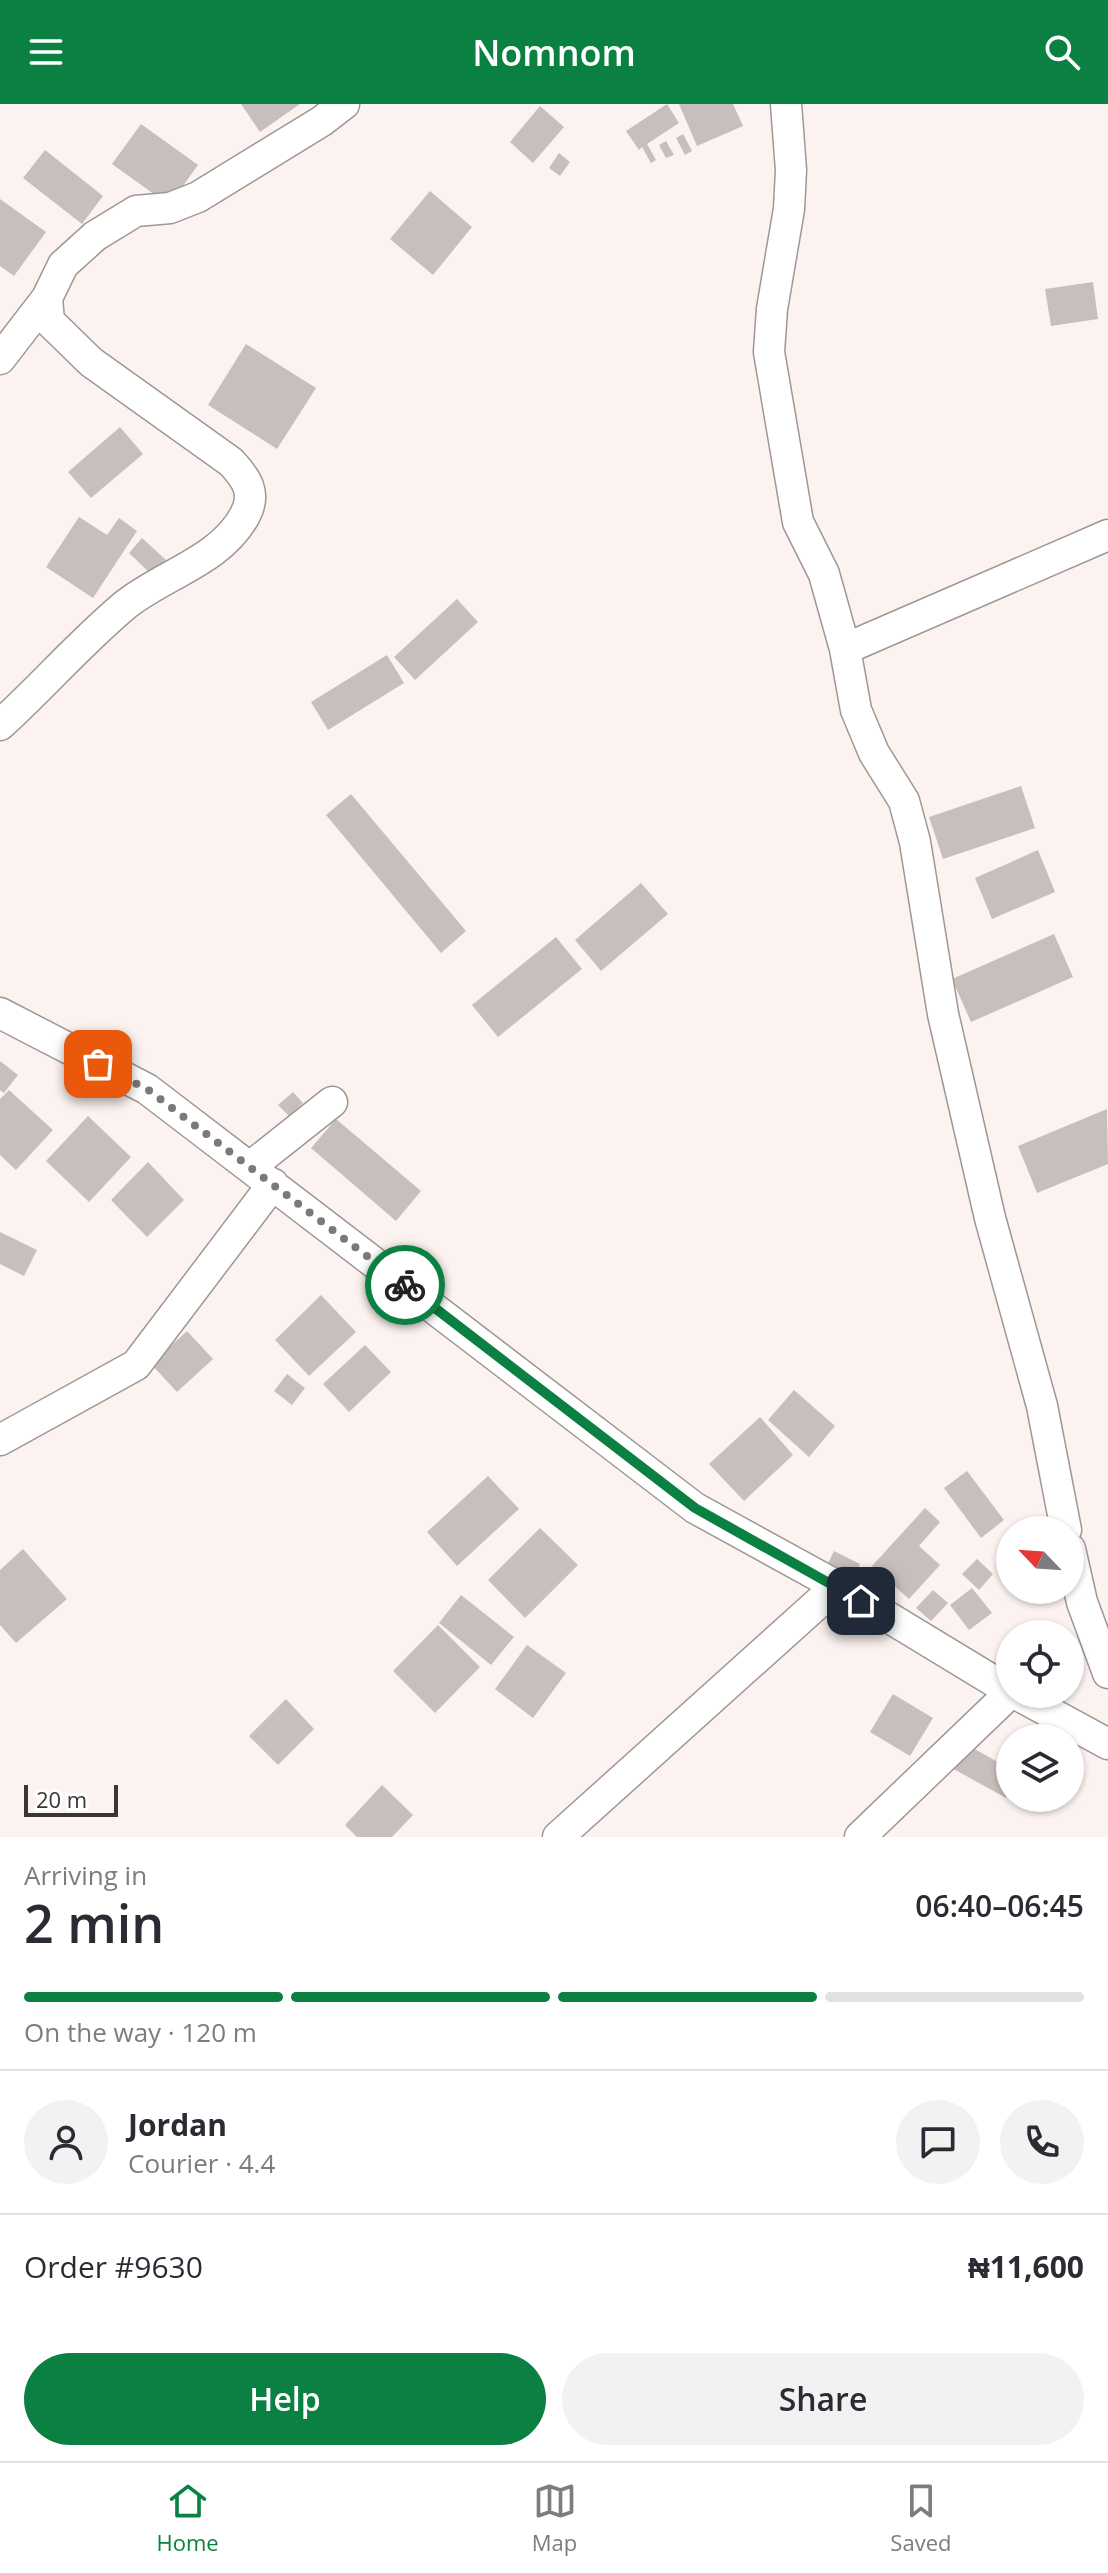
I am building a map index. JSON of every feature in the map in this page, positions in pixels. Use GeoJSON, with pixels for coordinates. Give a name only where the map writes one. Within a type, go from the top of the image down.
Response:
{"type":"FeatureCollection","features":[{"type":"Feature","properties":{"kind":"street"},"geometry":{"type":"LineString","coordinates":[[0,359],[47,298],[63,265],[95,236],[136,211],[170,208],[198,197],[322,121],[344,104]]}},
{"type":"Feature","properties":{"kind":"street"},"geometry":{"type":"LineString","coordinates":[[786,104],[791,170],[789,209],[772,309],[769,352],[798,522],[824,574],[845,649],[856,710],[874,753],[904,801],[915,842],[946,1029],[990,1218],[1042,1406],[1063,1516]]}},
{"type":"Feature","properties":{"kind":"street"},"geometry":{"type":"LineString","coordinates":[[0,725],[124,605],[202,558],[231,535],[246,514],[251,492],[245,478],[231,462],[91,362],[49,321],[47,298]]}},
{"type":"Feature","properties":{"kind":"street"},"geometry":{"type":"LineString","coordinates":[[845,649],[1108,535]]}},
{"type":"Feature","properties":{"kind":"street"},"geometry":{"type":"LineString","coordinates":[[0,1013],[147,1089],[695,1508],[837,1586],[996,1683]]}},
{"type":"Feature","properties":{"kind":"street"},"geometry":{"type":"LineString","coordinates":[[0,1440],[136,1365],[262,1176],[332,1102]]}},
{"type":"Feature","properties":{"kind":"street"},"geometry":{"type":"LineString","coordinates":[[558,1837],[837,1586]]}},
{"type":"Feature","properties":{"kind":"street"},"geometry":{"type":"LineString","coordinates":[[1083,1604],[1108,1673]]}},
{"type":"Feature","properties":{"kind":"street"},"geometry":{"type":"LineString","coordinates":[[860,1837],[996,1708]]}},
{"type":"Feature","properties":{"kind":"street"},"geometry":{"type":"LineString","coordinates":[[1040,1708],[1108,1744]]}},
{"type":"Feature","properties":{"kind":"building"},"geometry":{"type":"Polygon","coordinates":[[[241,104],[300,104],[260,132],[241,104]]]}},
{"type":"Feature","properties":{"kind":"building"},"geometry":{"type":"Polygon","coordinates":[[[667,104],[679,123],[647,144],[656,160],[651,163],[642,147],[639,150],[626,131],[667,104]]]}},
{"type":"Feature","properties":{"kind":"building"},"geometry":{"type":"Polygon","coordinates":[[[679,104],[733,104],[743,126],[697,146],[679,104]]]}},
{"type":"Feature","properties":{"kind":"building"},"geometry":{"type":"Polygon","coordinates":[[[540,106],[564,127],[533,163],[510,142],[540,106]]]}},
{"type":"Feature","properties":{"kind":"building"},"geometry":{"type":"Polygon","coordinates":[[[141,124],[198,165],[169,205],[112,164],[141,124]]]}},
{"type":"Feature","properties":{"kind":"building"},"geometry":{"type":"Polygon","coordinates":[[[683,134],[692,151],[685,155],[676,138],[683,134]]]}},
{"type":"Feature","properties":{"kind":"building"},"geometry":{"type":"Polygon","coordinates":[[[666,141],[674,155],[666,158],[659,145],[666,141]]]}},
{"type":"Feature","properties":{"kind":"building"},"geometry":{"type":"Polygon","coordinates":[[[45,150],[103,196],[82,224],[23,178],[45,150]]]}},
{"type":"Feature","properties":{"kind":"building"},"geometry":{"type":"Polygon","coordinates":[[[559,153],[570,162],[560,176],[549,168],[559,153]]]}},
{"type":"Feature","properties":{"kind":"building"},"geometry":{"type":"Polygon","coordinates":[[[430,191],[472,227],[433,275],[390,239],[430,191]]]}},
{"type":"Feature","properties":{"kind":"building"},"geometry":{"type":"Polygon","coordinates":[[[0,199],[46,232],[14,276],[0,266],[0,199]]]}},
{"type":"Feature","properties":{"kind":"building"},"geometry":{"type":"Polygon","coordinates":[[[1093,282],[1098,319],[1051,326],[1045,289],[1093,282]]]}},
{"type":"Feature","properties":{"kind":"building"},"geometry":{"type":"Polygon","coordinates":[[[246,344],[316,388],[277,449],[208,405],[246,344]]]}},
{"type":"Feature","properties":{"kind":"building"},"geometry":{"type":"Polygon","coordinates":[[[120,427],[143,454],[91,498],[68,472],[120,427]]]}},
{"type":"Feature","properties":{"kind":"building"},"geometry":{"type":"Polygon","coordinates":[[[79,517],[107,535],[119,518],[137,531],[93,598],[46,567],[79,517]]]}},
{"type":"Feature","properties":{"kind":"building"},"geometry":{"type":"Polygon","coordinates":[[[142,538],[166,560],[152,575],[129,553],[142,538]]]}},
{"type":"Feature","properties":{"kind":"building"},"geometry":{"type":"Polygon","coordinates":[[[457,599],[478,622],[415,680],[394,657],[457,599]]]}},
{"type":"Feature","properties":{"kind":"building"},"geometry":{"type":"Polygon","coordinates":[[[387,655],[404,683],[328,730],[311,702],[387,655]]]}},
{"type":"Feature","properties":{"kind":"building"},"geometry":{"type":"Polygon","coordinates":[[[1021,786],[1035,828],[943,859],[929,817],[1021,786]]]}},
{"type":"Feature","properties":{"kind":"building"},"geometry":{"type":"Polygon","coordinates":[[[351,794],[466,931],[441,953],[326,815],[351,794]]]}},
{"type":"Feature","properties":{"kind":"building"},"geometry":{"type":"Polygon","coordinates":[[[1038,850],[1055,892],[992,919],[975,878],[1038,850]]]}},
{"type":"Feature","properties":{"kind":"building"},"geometry":{"type":"Polygon","coordinates":[[[641,883],[668,914],[601,971],[575,940],[641,883]]]}},
{"type":"Feature","properties":{"kind":"building"},"geometry":{"type":"Polygon","coordinates":[[[1054,934],[1073,977],[971,1022],[952,979],[1054,934]]]}},
{"type":"Feature","properties":{"kind":"building"},"geometry":{"type":"Polygon","coordinates":[[[556,937],[582,969],[498,1037],[472,1005],[556,937]]]}},
{"type":"Feature","properties":{"kind":"building"},"geometry":{"type":"Polygon","coordinates":[[[0,1061],[18,1075],[4,1093],[0,1090],[0,1061]]]}},
{"type":"Feature","properties":{"kind":"building"},"geometry":{"type":"Polygon","coordinates":[[[9,1090],[53,1130],[16,1170],[0,1155],[0,1099],[9,1090]]]}},
{"type":"Feature","properties":{"kind":"building"},"geometry":{"type":"Polygon","coordinates":[[[293,1092],[303,1103],[289,1116],[278,1105],[293,1092]]]}},
{"type":"Feature","properties":{"kind":"building"},"geometry":{"type":"Polygon","coordinates":[[[1107,1109],[1108,1164],[1037,1193],[1018,1146],[1107,1109]]]}},
{"type":"Feature","properties":{"kind":"building"},"geometry":{"type":"Polygon","coordinates":[[[88,1116],[131,1157],[89,1202],[46,1161],[88,1116]]]}},
{"type":"Feature","properties":{"kind":"building"},"geometry":{"type":"Polygon","coordinates":[[[336,1119],[421,1191],[396,1221],[311,1148],[336,1119]]]}},
{"type":"Feature","properties":{"kind":"building"},"geometry":{"type":"Polygon","coordinates":[[[148,1162],[184,1200],[147,1237],[111,1200],[148,1162]]]}},
{"type":"Feature","properties":{"kind":"building"},"geometry":{"type":"Polygon","coordinates":[[[0,1232],[37,1250],[24,1276],[0,1264],[0,1232]]]}},
{"type":"Feature","properties":{"kind":"building"},"geometry":{"type":"Polygon","coordinates":[[[321,1295],[356,1332],[309,1376],[275,1340],[321,1295]]]}},
{"type":"Feature","properties":{"kind":"building"},"geometry":{"type":"Polygon","coordinates":[[[187,1331],[213,1359],[177,1392],[151,1364],[187,1331]]]}},
{"type":"Feature","properties":{"kind":"building"},"geometry":{"type":"Polygon","coordinates":[[[365,1345],[391,1372],[349,1412],[323,1384],[365,1345]]]}},
{"type":"Feature","properties":{"kind":"building"},"geometry":{"type":"Polygon","coordinates":[[[287,1374],[305,1388],[292,1405],[274,1391],[287,1374]]]}},
{"type":"Feature","properties":{"kind":"building"},"geometry":{"type":"Polygon","coordinates":[[[794,1390],[835,1426],[809,1457],[768,1420],[794,1390]]]}},
{"type":"Feature","properties":{"kind":"building"},"geometry":{"type":"Polygon","coordinates":[[[760,1417],[793,1455],[744,1501],[709,1464],[760,1417]]]}},
{"type":"Feature","properties":{"kind":"building"},"geometry":{"type":"Polygon","coordinates":[[[967,1471],[1001,1516],[996,1516],[996,1526],[981,1538],[944,1488],[967,1471]]]}},
{"type":"Feature","properties":{"kind":"building"},"geometry":{"type":"Polygon","coordinates":[[[488,1476],[519,1509],[457,1566],[427,1532],[488,1476]]]}},
{"type":"Feature","properties":{"kind":"building"},"geometry":{"type":"Polygon","coordinates":[[[925,1508],[940,1522],[919,1546],[940,1565],[909,1599],[872,1566],[925,1508]]]}},
{"type":"Feature","properties":{"kind":"building"},"geometry":{"type":"Polygon","coordinates":[[[540,1528],[578,1565],[525,1618],[488,1580],[540,1528]]]}},
{"type":"Feature","properties":{"kind":"building"},"geometry":{"type":"Polygon","coordinates":[[[23,1549],[67,1599],[16,1643],[0,1625],[0,1570],[23,1549]]]}},
{"type":"Feature","properties":{"kind":"building"},"geometry":{"type":"Polygon","coordinates":[[[834,1551],[860,1564],[848,1589],[822,1576],[834,1551]]]}},
{"type":"Feature","properties":{"kind":"building"},"geometry":{"type":"Polygon","coordinates":[[[977,1559],[993,1574],[979,1590],[962,1574],[977,1559]]]}},
{"type":"Feature","properties":{"kind":"building"},"geometry":{"type":"Polygon","coordinates":[[[972,1588],[992,1613],[969,1630],[950,1605],[972,1588]]]}},
{"type":"Feature","properties":{"kind":"building"},"geometry":{"type":"Polygon","coordinates":[[[933,1590],[948,1603],[931,1621],[916,1608],[933,1590]]]}},
{"type":"Feature","properties":{"kind":"building"},"geometry":{"type":"Polygon","coordinates":[[[461,1595],[514,1637],[491,1665],[439,1623],[461,1595]]]}},
{"type":"Feature","properties":{"kind":"building"},"geometry":{"type":"Polygon","coordinates":[[[438,1625],[480,1667],[435,1713],[393,1671],[438,1625]]]}},
{"type":"Feature","properties":{"kind":"building"},"geometry":{"type":"Polygon","coordinates":[[[527,1645],[566,1673],[533,1718],[495,1689],[527,1645]]]}},
{"type":"Feature","properties":{"kind":"building"},"geometry":{"type":"Polygon","coordinates":[[[893,1694],[933,1718],[910,1756],[870,1732],[893,1694]]]}},
{"type":"Feature","properties":{"kind":"building"},"geometry":{"type":"Polygon","coordinates":[[[286,1699],[314,1729],[278,1765],[249,1736],[286,1699]]]}},
{"type":"Feature","properties":{"kind":"building"},"geometry":{"type":"Polygon","coordinates":[[[966,1744],[996,1761],[996,1792],[952,1768],[966,1744]]]}},
{"type":"Feature","properties":{"kind":"building"},"geometry":{"type":"Polygon","coordinates":[[[382,1785],[413,1815],[392,1837],[357,1837],[345,1825],[382,1785]]]}},
{"type":"Feature","properties":{"kind":"way so far"},"geometry":{"type":"LineString","coordinates":[[98,1064],[147,1089],[405,1285]]}},
{"type":"Feature","properties":{"kind":"route"},"geometry":{"type":"LineString","coordinates":[[405,1285],[695,1508],[861,1601]]}}]}
